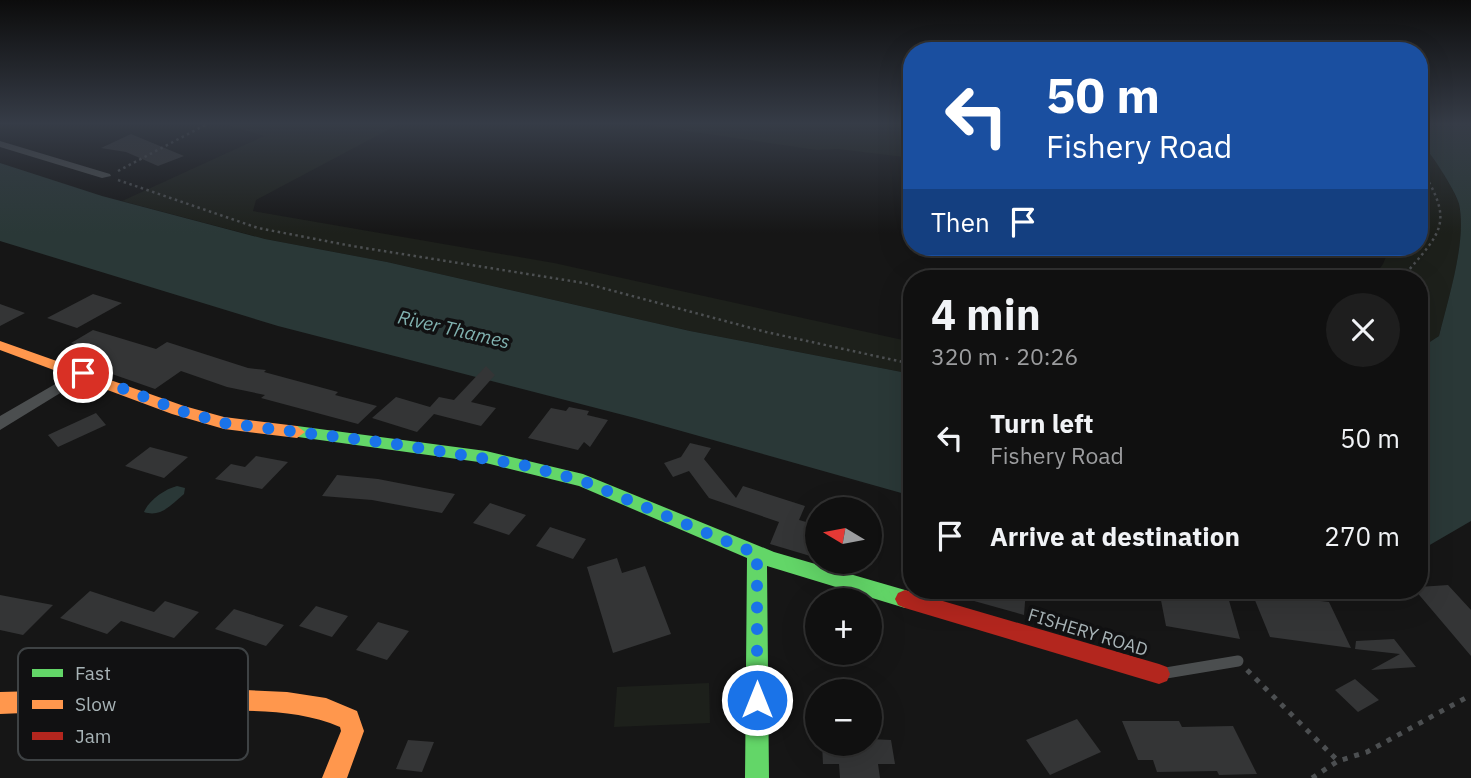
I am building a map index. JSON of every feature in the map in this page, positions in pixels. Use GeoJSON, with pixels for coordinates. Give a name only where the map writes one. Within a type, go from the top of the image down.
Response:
{"type":"FeatureCollection","features":[{"type":"Feature","properties":{"kind":"street"},"geometry":{"type":"LineString","coordinates":[[54,160],[106,176]]}},
{"type":"Feature","properties":{"kind":"street","name":"FISHERY ROAD"},"geometry":{"type":"LineString","coordinates":[[0,345],[83,373],[178,410],[224,423],[408,446],[523,465],[583,481],[757,554],[903,598]]}},
{"type":"Feature","properties":{"kind":"street"},"geometry":{"type":"LineString","coordinates":[[0,424],[83,373]]}},
{"type":"Feature","properties":{"kind":"street"},"geometry":{"type":"LineString","coordinates":[[757,554],[757,778]]}},
{"type":"Feature","properties":{"kind":"street","name":"FISHERY ROAD"},"geometry":{"type":"LineString","coordinates":[[908,599],[1159,674]]}},
{"type":"Feature","properties":{"kind":"street"},"geometry":{"type":"LineString","coordinates":[[248,700],[320,706],[346,716],[352,726],[351,738],[334,778]]}},
{"type":"Feature","properties":{"kind":"street"},"geometry":{"type":"LineString","coordinates":[[0,703],[18,703]]}},
{"type":"Feature","properties":{"kind":"lane"},"geometry":{"type":"LineString","coordinates":[[1159,674],[1238,661]]}},
{"type":"Feature","properties":{"kind":"path"},"geometry":{"type":"LineString","coordinates":[[106,176],[136,160]]}},
{"type":"Feature","properties":{"kind":"path"},"geometry":{"type":"LineString","coordinates":[[106,176],[258,228],[352,246],[584,283],[766,332],[903,362]]}},
{"type":"Feature","properties":{"kind":"path"},"geometry":{"type":"LineString","coordinates":[[1428,179],[1438,194],[1444,218],[1428,248]]}},
{"type":"Feature","properties":{"kind":"path"},"geometry":{"type":"LineString","coordinates":[[1409,270],[1421,256]]}},
{"type":"Feature","properties":{"kind":"path"},"geometry":{"type":"LineString","coordinates":[[1238,661],[1338,761]]}},
{"type":"Feature","properties":{"kind":"path"},"geometry":{"type":"LineString","coordinates":[[1312,778],[1338,761],[1367,752],[1471,695]]}},
{"type":"Feature","properties":{"kind":"shaded area"},"geometry":{"type":"Polygon","coordinates":[[[211,160],[331,160],[256,200],[253,211],[554,263],[903,340],[903,372],[690,331],[387,262],[265,239],[122,201],[211,160]]]}},
{"type":"Feature","properties":{"kind":"shaded area"},"geometry":{"type":"Polygon","coordinates":[[[1428,160],[1434,160],[1453,190],[1461,219],[1459,253],[1439,336],[1428,343],[1428,270],[1379,270],[1386,256],[1428,256],[1428,160]]]}},
{"type":"Feature","properties":{"kind":"shaded area"},"geometry":{"type":"Polygon","coordinates":[[[709,683],[710,723],[614,727],[617,687],[709,683]]]}},
{"type":"Feature","properties":{"kind":"water"},"geometry":{"type":"Polygon","coordinates":[[[1471,160],[1471,521],[1428,546],[1428,343],[1439,336],[1461,235],[1459,204],[1435,161],[1471,160]]]}},
{"type":"Feature","properties":{"kind":"water","name":"River Thames"},"geometry":{"type":"Polygon","coordinates":[[[0,163],[102,196],[265,239],[387,262],[690,331],[903,372],[903,493],[635,418],[278,326],[0,241],[0,163]]]}},
{"type":"Feature","properties":{"kind":"water"},"geometry":{"type":"Polygon","coordinates":[[[177,486],[185,488],[184,494],[171,506],[161,512],[144,512],[158,496],[177,486]]]}},
{"type":"Feature","properties":{"kind":"building"},"geometry":{"type":"Polygon","coordinates":[[[145,160],[173,160],[158,166],[145,160]]]}},
{"type":"Feature","properties":{"kind":"building"},"geometry":{"type":"Polygon","coordinates":[[[93,294],[122,303],[77,328],[47,318],[93,294]]]}},
{"type":"Feature","properties":{"kind":"building"},"geometry":{"type":"Polygon","coordinates":[[[0,304],[25,313],[0,326],[0,304]]]}},
{"type":"Feature","properties":{"kind":"building"},"geometry":{"type":"Polygon","coordinates":[[[93,330],[156,349],[167,342],[377,406],[358,424],[261,398],[265,395],[227,387],[181,371],[155,389],[89,366],[108,355],[71,343],[93,330]]]}},
{"type":"Feature","properties":{"kind":"building"},"geometry":{"type":"Polygon","coordinates":[[[486,366],[495,375],[471,402],[496,408],[481,426],[434,414],[417,432],[372,418],[396,397],[430,407],[439,397],[454,400],[486,366]]]}},
{"type":"Feature","properties":{"kind":"building"},"geometry":{"type":"Polygon","coordinates":[[[569,407],[589,411],[587,415],[608,420],[590,447],[584,442],[578,450],[528,438],[551,408],[566,411],[569,407]]]}},
{"type":"Feature","properties":{"kind":"building"},"geometry":{"type":"Polygon","coordinates":[[[96,413],[106,425],[58,447],[48,435],[96,413]]]}},
{"type":"Feature","properties":{"kind":"building"},"geometry":{"type":"Polygon","coordinates":[[[690,443],[711,448],[704,459],[736,498],[743,486],[805,506],[799,520],[805,522],[805,554],[770,544],[779,522],[709,498],[689,471],[673,477],[664,463],[681,457],[690,443]]]}},
{"type":"Feature","properties":{"kind":"building"},"geometry":{"type":"Polygon","coordinates":[[[150,447],[188,457],[164,478],[125,466],[150,447]]]}},
{"type":"Feature","properties":{"kind":"building"},"geometry":{"type":"Polygon","coordinates":[[[256,456],[288,462],[262,489],[215,479],[231,464],[245,467],[256,456]]]}},
{"type":"Feature","properties":{"kind":"building"},"geometry":{"type":"Polygon","coordinates":[[[337,475],[378,479],[455,494],[442,513],[372,500],[322,496],[337,475]]]}},
{"type":"Feature","properties":{"kind":"building"},"geometry":{"type":"Polygon","coordinates":[[[490,503],[526,515],[509,535],[473,523],[490,503]]]}},
{"type":"Feature","properties":{"kind":"building"},"geometry":{"type":"Polygon","coordinates":[[[550,527],[586,539],[573,559],[536,546],[550,527]]]}},
{"type":"Feature","properties":{"kind":"building"},"geometry":{"type":"Polygon","coordinates":[[[617,558],[622,573],[645,566],[671,634],[613,653],[587,567],[617,558]]]}},
{"type":"Feature","properties":{"kind":"building"},"geometry":{"type":"Polygon","coordinates":[[[1448,585],[1471,610],[1471,656],[1423,599],[1428,599],[1428,586],[1448,585]]]}},
{"type":"Feature","properties":{"kind":"building"},"geometry":{"type":"Polygon","coordinates":[[[90,591],[154,612],[165,601],[199,612],[174,638],[121,621],[107,634],[60,618],[90,591]]]}},
{"type":"Feature","properties":{"kind":"building"},"geometry":{"type":"Polygon","coordinates":[[[0,595],[53,605],[23,635],[0,630],[0,595]]]}},
{"type":"Feature","properties":{"kind":"building"},"geometry":{"type":"Polygon","coordinates":[[[967,599],[1025,599],[1024,615],[967,599]]]}},
{"type":"Feature","properties":{"kind":"building"},"geometry":{"type":"Polygon","coordinates":[[[1161,599],[1229,599],[1240,639],[1166,626],[1161,599]]]}},
{"type":"Feature","properties":{"kind":"building"},"geometry":{"type":"Polygon","coordinates":[[[1254,599],[1329,602],[1351,648],[1270,637],[1254,599]]]}},
{"type":"Feature","properties":{"kind":"building"},"geometry":{"type":"Polygon","coordinates":[[[316,606],[348,616],[332,637],[299,626],[316,606]]]}},
{"type":"Feature","properties":{"kind":"building"},"geometry":{"type":"Polygon","coordinates":[[[234,609],[284,625],[266,646],[215,629],[234,609]]]}},
{"type":"Feature","properties":{"kind":"building"},"geometry":{"type":"Polygon","coordinates":[[[378,622],[409,631],[387,660],[356,650],[378,622]]]}},
{"type":"Feature","properties":{"kind":"building"},"geometry":{"type":"Polygon","coordinates":[[[1394,639],[1416,667],[1371,670],[1400,654],[1355,649],[1356,641],[1394,639]]]}},
{"type":"Feature","properties":{"kind":"building"},"geometry":{"type":"Polygon","coordinates":[[[1355,679],[1379,700],[1358,712],[1335,690],[1355,679]]]}},
{"type":"Feature","properties":{"kind":"building"},"geometry":{"type":"Polygon","coordinates":[[[1077,719],[1101,752],[1050,775],[1026,740],[1077,719]]]}},
{"type":"Feature","properties":{"kind":"building"},"geometry":{"type":"Polygon","coordinates":[[[1122,721],[1179,721],[1182,727],[1233,726],[1257,774],[1219,775],[1217,771],[1157,772],[1153,760],[1138,760],[1122,721]]]}},
{"type":"Feature","properties":{"kind":"building"},"geometry":{"type":"Polygon","coordinates":[[[408,740],[434,742],[422,772],[396,769],[408,740]]]}},
{"type":"Feature","properties":{"kind":"building"},"geometry":{"type":"Polygon","coordinates":[[[882,740],[891,740],[895,764],[878,764],[880,778],[840,778],[839,764],[823,764],[823,756],[882,756],[882,740]]]}},
{"type":"Feature","properties":{"kind":"traffic: fast"},"geometry":{"type":"LineString","coordinates":[[297,432],[486,457],[583,481],[770,559],[903,598]]}},
{"type":"Feature","properties":{"kind":"traffic: fast"},"geometry":{"type":"LineString","coordinates":[[757,554],[757,778]]}},
{"type":"Feature","properties":{"kind":"traffic: slow"},"geometry":{"type":"LineString","coordinates":[[0,345],[178,410],[224,423],[297,432]]}},
{"type":"Feature","properties":{"kind":"traffic: slow"},"geometry":{"type":"LineString","coordinates":[[248,700],[326,709],[349,719],[352,724],[351,739],[334,778]]}},
{"type":"Feature","properties":{"kind":"traffic: slow"},"geometry":{"type":"LineString","coordinates":[[0,703],[18,702]]}},
{"type":"Feature","properties":{"kind":"traffic: jam"},"geometry":{"type":"LineString","coordinates":[[905,599],[1159,674]]}},
{"type":"Feature","properties":{"kind":"route"},"geometry":{"type":"LineString","coordinates":[[83,373],[178,410],[224,423],[486,457],[583,481],[757,554],[757,700]]}}]}
